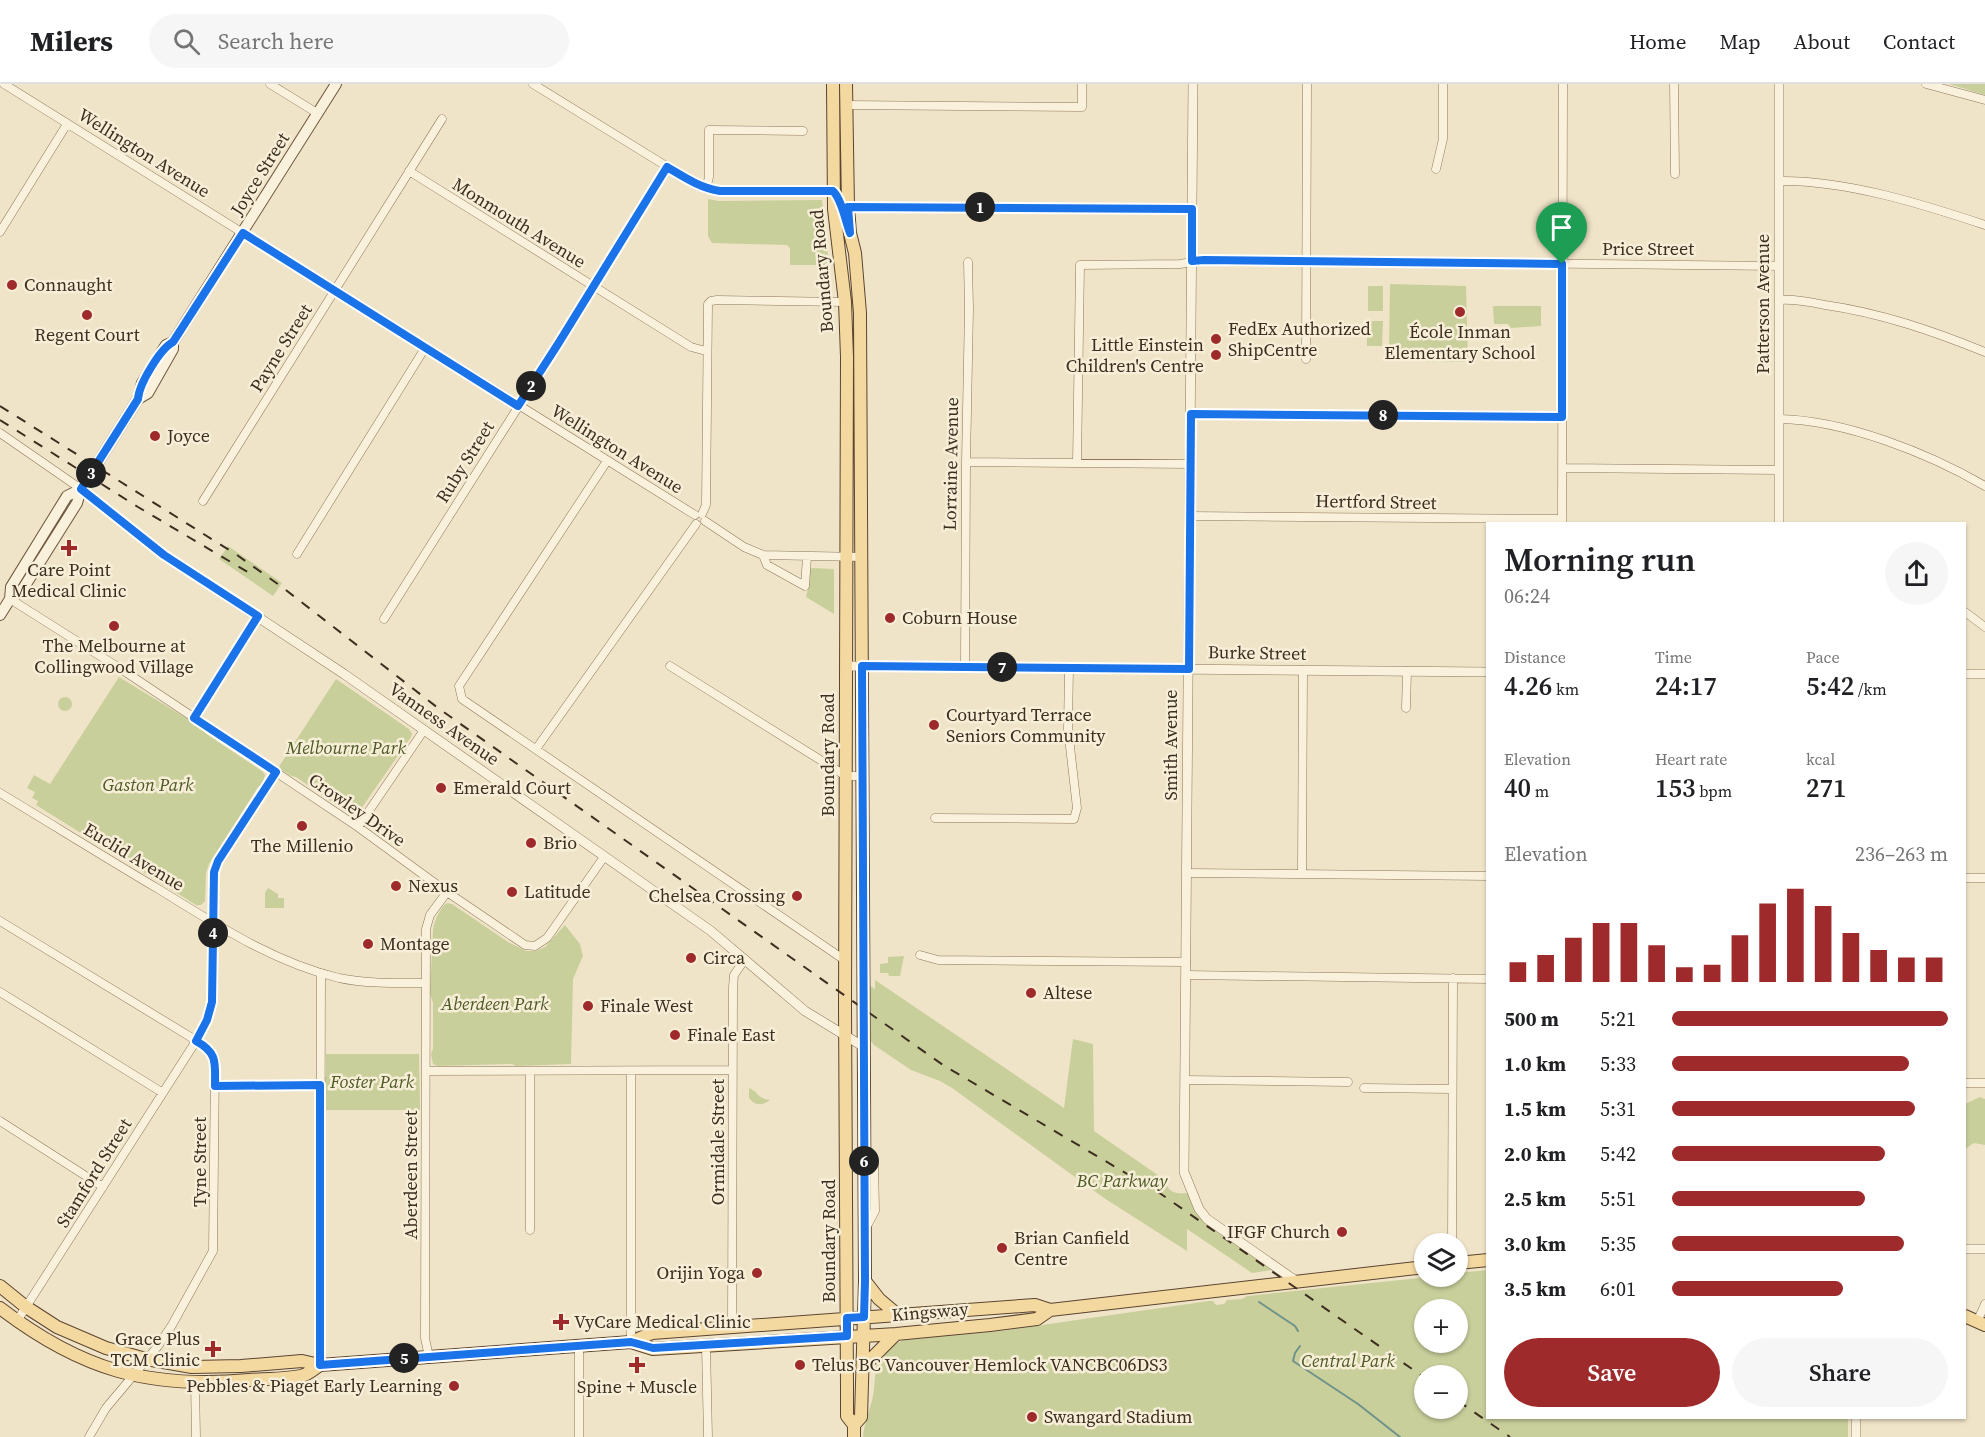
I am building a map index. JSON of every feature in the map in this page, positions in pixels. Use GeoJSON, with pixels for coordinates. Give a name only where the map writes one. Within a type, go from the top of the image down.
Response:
{"type":"FeatureCollection","features":[{"type":"Feature","properties":{"kind":"main road","name":"Joyce Street"},"geometry":{"type":"LineString","coordinates":[[0,615],[10,599],[11,587],[67,496],[81,489],[138,399],[148,393],[173,349],[173,342],[336,84]]}},
{"type":"Feature","properties":{"kind":"main road","name":"Boundary Road"},"geometry":{"type":"LineString","coordinates":[[833,84],[833,191],[845,302],[847,357],[847,1416],[854,1431]]}},
{"type":"Feature","properties":{"kind":"main road","name":"Boundary Road"},"geometry":{"type":"LineString","coordinates":[[846,84],[848,207],[850,233],[855,253],[860,314],[863,557],[865,1281],[861,1417],[854,1431]]}},
{"type":"Feature","properties":{"kind":"main road"},"geometry":{"type":"LineString","coordinates":[[833,191],[840,198],[850,233]]}},
{"type":"Feature","properties":{"kind":"main road"},"geometry":{"type":"LineString","coordinates":[[1468,1262],[1486,1260]]}},
{"type":"Feature","properties":{"kind":"main road","name":"Kingsway"},"geometry":{"type":"LineString","coordinates":[[631,1342],[652,1333],[847,1318],[1035,1305],[1050,1310],[1414,1268]]}},
{"type":"Feature","properties":{"kind":"main road"},"geometry":{"type":"LineString","coordinates":[[865,1281],[879,1299],[898,1315]]}},
{"type":"Feature","properties":{"kind":"main road","name":"Kingsway"},"geometry":{"type":"LineString","coordinates":[[0,1286],[26,1307],[57,1327],[106,1348],[146,1359],[192,1367],[241,1366],[302,1360],[320,1365],[631,1342],[653,1348],[896,1334],[990,1326],[1037,1319],[1050,1310]]}},
{"type":"Feature","properties":{"kind":"main road","name":"Kingsway"},"geometry":{"type":"LineString","coordinates":[[0,1308],[49,1342],[82,1360],[109,1370],[151,1380],[195,1383],[227,1382],[304,1375],[320,1365]]}},
{"type":"Feature","properties":{"kind":"main road"},"geometry":{"type":"LineString","coordinates":[[1966,1316],[1981,1323]]}},
{"type":"Feature","properties":{"kind":"main road"},"geometry":{"type":"LineString","coordinates":[[863,1367],[896,1334]]}},
{"type":"Feature","properties":{"kind":"street","name":"Wellington Avenue"},"geometry":{"type":"LineString","coordinates":[[4,84],[744,547],[763,555],[863,557]]}},
{"type":"Feature","properties":{"kind":"street"},"geometry":{"type":"LineString","coordinates":[[270,84],[317,113]]}},
{"type":"Feature","properties":{"kind":"street"},"geometry":{"type":"LineString","coordinates":[[533,84],[706,189],[833,191]]}},
{"type":"Feature","properties":{"kind":"street"},"geometry":{"type":"LineString","coordinates":[[846,105],[1082,107],[1082,84]]}},
{"type":"Feature","properties":{"kind":"street","name":"Smith Avenue"},"geometry":{"type":"LineString","coordinates":[[1193,84],[1184,1172],[1185,1180],[1207,1220],[1296,1281]]}},
{"type":"Feature","properties":{"kind":"street"},"geometry":{"type":"LineString","coordinates":[[1306,359],[1307,84]]}},
{"type":"Feature","properties":{"kind":"street"},"geometry":{"type":"LineString","coordinates":[[1436,169],[1443,139],[1443,84]]}},
{"type":"Feature","properties":{"kind":"street"},"geometry":{"type":"LineString","coordinates":[[1562,521],[1563,84]]}},
{"type":"Feature","properties":{"kind":"street"},"geometry":{"type":"LineString","coordinates":[[1674,84],[1675,174]]}},
{"type":"Feature","properties":{"kind":"street","name":"Patterson Avenue"},"geometry":{"type":"LineString","coordinates":[[1779,84],[1779,522]]}},
{"type":"Feature","properties":{"kind":"street"},"geometry":{"type":"LineString","coordinates":[[1926,84],[1985,100]]}},
{"type":"Feature","properties":{"kind":"street","name":"Payne Street"},"geometry":{"type":"LineString","coordinates":[[203,501],[442,119]]}},
{"type":"Feature","properties":{"kind":"street"},"geometry":{"type":"LineString","coordinates":[[0,232],[68,124]]}},
{"type":"Feature","properties":{"kind":"street"},"geometry":{"type":"LineString","coordinates":[[706,189],[710,177],[709,130],[803,131]]}},
{"type":"Feature","properties":{"kind":"street","name":"Ruby Street"},"geometry":{"type":"LineString","coordinates":[[384,620],[667,167]]}},
{"type":"Feature","properties":{"kind":"street","name":"Monmouth Avenue"},"geometry":{"type":"LineString","coordinates":[[409,171],[593,288],[691,347],[706,351]]}},
{"type":"Feature","properties":{"kind":"street"},"geometry":{"type":"LineString","coordinates":[[1779,181],[1823,184],[1869,192],[1935,208],[1985,225]]}},
{"type":"Feature","properties":{"kind":"street"},"geometry":{"type":"LineString","coordinates":[[848,207],[1192,209]]}},
{"type":"Feature","properties":{"kind":"street","name":"Price Street"},"geometry":{"type":"LineString","coordinates":[[1077,463],[1080,265],[1180,264],[1204,260],[1779,266]]}},
{"type":"Feature","properties":{"kind":"street","name":"Lorraine Avenue"},"geometry":{"type":"LineString","coordinates":[[965,667],[968,262]]}},
{"type":"Feature","properties":{"kind":"street"},"geometry":{"type":"LineString","coordinates":[[536,749],[700,518],[706,505],[706,307],[709,302],[714,300],[845,302]]}},
{"type":"Feature","properties":{"kind":"street"},"geometry":{"type":"LineString","coordinates":[[1779,300],[1835,306],[1878,316],[1912,325],[1985,352]]}},
{"type":"Feature","properties":{"kind":"street"},"geometry":{"type":"LineString","coordinates":[[297,554],[425,348]]}},
{"type":"Feature","properties":{"kind":"street"},"geometry":{"type":"LineString","coordinates":[[1191,414],[1562,417]]}},
{"type":"Feature","properties":{"kind":"street"},"geometry":{"type":"LineString","coordinates":[[1779,419],[1817,423],[1856,432],[1947,466],[1985,486]]}},
{"type":"Feature","properties":{"kind":"street","name":"Vanness Avenue"},"geometry":{"type":"LineString","coordinates":[[0,433],[81,489],[164,555],[344,674],[711,931],[804,1011],[864,1047]]}},
{"type":"Feature","properties":{"kind":"street","name":"Vanness Avenue"},"geometry":{"type":"LineString","coordinates":[[607,461],[459,686],[462,699],[846,962]]}},
{"type":"Feature","properties":{"kind":"street"},"geometry":{"type":"LineString","coordinates":[[966,462],[1191,464]]}},
{"type":"Feature","properties":{"kind":"street"},"geometry":{"type":"LineString","coordinates":[[1562,468],[1779,470]]}},
{"type":"Feature","properties":{"kind":"street","name":"Hertford Street"},"geometry":{"type":"LineString","coordinates":[[1190,516],[1562,521]]}},
{"type":"Feature","properties":{"kind":"street","name":"Wellington Avenue"},"geometry":{"type":"LineString","coordinates":[[763,555],[767,565],[805,586],[807,557]]}},
{"type":"Feature","properties":{"kind":"street","name":"Crowley Drive"},"geometry":{"type":"LineString","coordinates":[[10,599],[358,827],[520,943],[535,946],[547,938],[604,857]]}},
{"type":"Feature","properties":{"kind":"street"},"geometry":{"type":"LineString","coordinates":[[1966,613],[1985,627]]}},
{"type":"Feature","properties":{"kind":"street"},"geometry":{"type":"LineString","coordinates":[[194,718],[258,616]]}},
{"type":"Feature","properties":{"kind":"street"},"geometry":{"type":"LineString","coordinates":[[669,666],[846,776],[862,776]]}},
{"type":"Feature","properties":{"kind":"street","name":"Burke Street"},"geometry":{"type":"LineString","coordinates":[[846,666],[1486,672]]}},
{"type":"Feature","properties":{"kind":"street"},"geometry":{"type":"LineString","coordinates":[[935,818],[1074,819],[1077,808],[1068,729],[1068,668]]}},
{"type":"Feature","properties":{"kind":"street"},"geometry":{"type":"LineString","coordinates":[[1302,873],[1303,670]]}},
{"type":"Feature","properties":{"kind":"street"},"geometry":{"type":"LineString","coordinates":[[1406,708],[1407,671]]}},
{"type":"Feature","properties":{"kind":"street"},"geometry":{"type":"LineString","coordinates":[[1966,674],[1985,674]]}},
{"type":"Feature","properties":{"kind":"street"},"geometry":{"type":"LineString","coordinates":[[358,827],[424,730]]}},
{"type":"Feature","properties":{"kind":"street"},"geometry":{"type":"LineString","coordinates":[[196,1041],[207,1020],[212,1002],[212,881],[218,861],[276,772]]}},
{"type":"Feature","properties":{"kind":"street","name":"Euclid Avenue"},"geometry":{"type":"LineString","coordinates":[[0,793],[212,922],[272,955],[342,979],[426,983]]}},
{"type":"Feature","properties":{"kind":"street"},"geometry":{"type":"LineString","coordinates":[[1187,873],[1486,876]]}},
{"type":"Feature","properties":{"kind":"street"},"geometry":{"type":"LineString","coordinates":[[1966,878],[1985,878]]}},
{"type":"Feature","properties":{"kind":"street","name":"Aberdeen Street"},"geometry":{"type":"LineString","coordinates":[[429,1357],[425,1338],[427,922],[447,892]]}},
{"type":"Feature","properties":{"kind":"street","name":"Tyne Street"},"geometry":{"type":"LineString","coordinates":[[0,921],[207,1047],[214,1056],[213,1251],[182,1310],[158,1346],[106,1408],[89,1437]]}},
{"type":"Feature","properties":{"kind":"street"},"geometry":{"type":"LineString","coordinates":[[920,955],[938,960],[1186,962]]}},
{"type":"Feature","properties":{"kind":"street","name":"Ormidale Street"},"geometry":{"type":"LineString","coordinates":[[732,1328],[733,979],[745,959]]}},
{"type":"Feature","properties":{"kind":"street"},"geometry":{"type":"LineString","coordinates":[[320,1365],[321,973]]}},
{"type":"Feature","properties":{"kind":"street"},"geometry":{"type":"LineString","coordinates":[[1186,975],[1486,979]]}},
{"type":"Feature","properties":{"kind":"street"},"geometry":{"type":"LineString","coordinates":[[1452,1233],[1453,978]]}},
{"type":"Feature","properties":{"kind":"street"},"geometry":{"type":"LineString","coordinates":[[0,992],[163,1093]]}},
{"type":"Feature","properties":{"kind":"street","name":"Stamford Street"},"geometry":{"type":"LineString","coordinates":[[17,1321],[196,1041]]}},
{"type":"Feature","properties":{"kind":"street"},"geometry":{"type":"LineString","coordinates":[[426,1071],[732,1070]]}},
{"type":"Feature","properties":{"kind":"street"},"geometry":{"type":"LineString","coordinates":[[530,1071],[530,1230]]}},
{"type":"Feature","properties":{"kind":"street"},"geometry":{"type":"LineString","coordinates":[[631,1071],[631,1342]]}},
{"type":"Feature","properties":{"kind":"street"},"geometry":{"type":"LineString","coordinates":[[1185,1080],[1348,1082]]}},
{"type":"Feature","properties":{"kind":"street"},"geometry":{"type":"LineString","coordinates":[[1966,1083],[1985,1083]]}},
{"type":"Feature","properties":{"kind":"street"},"geometry":{"type":"LineString","coordinates":[[215,1086],[320,1085]]}},
{"type":"Feature","properties":{"kind":"street"},"geometry":{"type":"LineString","coordinates":[[1364,1088],[1451,1089]]}},
{"type":"Feature","properties":{"kind":"street"},"geometry":{"type":"LineString","coordinates":[[0,1121],[103,1187]]}},
{"type":"Feature","properties":{"kind":"street"},"geometry":{"type":"LineString","coordinates":[[1966,1249],[1985,1249]]}},
{"type":"Feature","properties":{"kind":"street"},"geometry":{"type":"LineString","coordinates":[[1981,1323],[1985,1305]]}},
{"type":"Feature","properties":{"kind":"street"},"geometry":{"type":"LineString","coordinates":[[579,1345],[579,1437]]}},
{"type":"Feature","properties":{"kind":"street"},"geometry":{"type":"LineString","coordinates":[[706,1346],[708,1437]]}},
{"type":"Feature","properties":{"kind":"street"},"geometry":{"type":"LineString","coordinates":[[195,1383],[196,1437]]}},
{"type":"Feature","properties":{"kind":"street"},"geometry":{"type":"LineString","coordinates":[[1856,1419],[1856,1437]]}},
{"type":"Feature","properties":{"kind":"green space"},"geometry":{"type":"Polygon","coordinates":[[[1949,84],[1985,84],[1985,95],[1949,84]]]}},
{"type":"Feature","properties":{"kind":"green space"},"geometry":{"type":"Polygon","coordinates":[[[708,199],[719,201],[822,200],[829,265],[790,265],[790,248],[787,245],[712,243],[708,236],[708,199]]]}},
{"type":"Feature","properties":{"kind":"green space"},"geometry":{"type":"Polygon","coordinates":[[[1390,284],[1466,286],[1468,358],[1465,362],[1415,361],[1415,350],[1389,350],[1390,284]]]}},
{"type":"Feature","properties":{"kind":"green space"},"geometry":{"type":"Polygon","coordinates":[[[1368,286],[1383,286],[1383,311],[1368,311],[1368,286]]]}},
{"type":"Feature","properties":{"kind":"green space"},"geometry":{"type":"Polygon","coordinates":[[[1493,306],[1541,306],[1541,326],[1511,328],[1508,324],[1494,324],[1493,306]]]}},
{"type":"Feature","properties":{"kind":"green space"},"geometry":{"type":"Polygon","coordinates":[[[1367,321],[1383,321],[1382,346],[1367,346],[1367,321]]]}},
{"type":"Feature","properties":{"kind":"green space"},"geometry":{"type":"Polygon","coordinates":[[[228,546],[282,583],[273,596],[219,559],[228,546]]]}},
{"type":"Feature","properties":{"kind":"green space"},"geometry":{"type":"Polygon","coordinates":[[[812,568],[834,569],[834,614],[806,597],[812,568]]]}},
{"type":"Feature","properties":{"kind":"green space","name":"Gaston Park"},"geometry":{"type":"Polygon","coordinates":[[[119,677],[204,729],[205,733],[265,775],[262,785],[258,787],[209,864],[206,873],[205,901],[201,905],[196,905],[36,805],[38,801],[32,798],[35,792],[27,788],[34,775],[50,784],[119,677]]]}},
{"type":"Feature","properties":{"kind":"green space","name":"Melbourne Park"},"geometry":{"type":"Polygon","coordinates":[[[336,679],[409,729],[412,734],[363,806],[360,814],[354,817],[296,777],[278,768],[336,679]]]}},
{"type":"Feature","properties":{"kind":"green space"},"geometry":{"type":"Polygon","coordinates":[[[65,697],[70,699],[72,704],[70,709],[65,711],[60,709],[58,704],[60,699],[65,697]]]}},
{"type":"Feature","properties":{"kind":"green space"},"geometry":{"type":"Polygon","coordinates":[[[268,888],[278,894],[278,898],[284,898],[284,908],[265,908],[265,893],[268,888]]]}},
{"type":"Feature","properties":{"kind":"green space","name":"Aberdeen Park"},"geometry":{"type":"Polygon","coordinates":[[[447,903],[526,951],[536,951],[545,947],[565,925],[580,944],[583,956],[573,979],[571,1064],[438,1066],[433,1064],[431,1054],[433,1049],[433,1003],[430,993],[433,930],[438,915],[447,903]]]}},
{"type":"Feature","properties":{"kind":"green space"},"geometry":{"type":"Polygon","coordinates":[[[904,956],[900,976],[880,973],[880,964],[888,963],[888,957],[904,956]]]}},
{"type":"Feature","properties":{"kind":"green space","name":"BC Parkway"},"geometry":{"type":"Polygon","coordinates":[[[875,980],[1064,1108],[1073,1039],[1093,1044],[1094,1131],[1165,1180],[1170,1190],[1176,1193],[1188,1193],[1192,1202],[1272,1270],[1252,1273],[1187,1229],[1187,1251],[1104,1198],[952,1088],[911,1070],[874,1045],[870,1040],[868,985],[875,989],[875,980]]]}},
{"type":"Feature","properties":{"kind":"green space","name":"Foster Park"},"geometry":{"type":"Polygon","coordinates":[[[326,1054],[419,1054],[420,1110],[325,1110],[326,1054]]]}},
{"type":"Feature","properties":{"kind":"green space"},"geometry":{"type":"Polygon","coordinates":[[[749,1088],[762,1098],[770,1100],[761,1104],[754,1103],[749,1098],[749,1088]]]}},
{"type":"Feature","properties":{"kind":"green space"},"geometry":{"type":"Polygon","coordinates":[[[1980,1097],[1985,1099],[1985,1145],[1974,1143],[1966,1148],[1966,1104],[1980,1097]]]}},
{"type":"Feature","properties":{"kind":"green space","name":"Central Park"},"geometry":{"type":"Polygon","coordinates":[[[1486,1270],[1486,1419],[1848,1419],[1848,1437],[863,1437],[873,1396],[877,1362],[885,1350],[904,1340],[1001,1331],[1209,1301],[1213,1301],[1216,1305],[1224,1304],[1227,1300],[1242,1299],[1247,1296],[1414,1279],[1414,1287],[1468,1287],[1468,1272],[1486,1270]]]}},
{"type":"Feature","properties":{"kind":"waterway"},"geometry":{"type":"LineString","coordinates":[[1259,1302],[1295,1326],[1298,1331]]}},
{"type":"Feature","properties":{"kind":"waterway"},"geometry":{"type":"LineString","coordinates":[[1300,1346],[1293,1361],[1358,1404],[1400,1437]]}},
{"type":"Feature","properties":{"kind":"railway"},"geometry":{"type":"LineString","coordinates":[[0,406],[237,555],[438,708],[943,1065],[1161,1194],[1414,1370]]}},
{"type":"Feature","properties":{"kind":"railway"},"geometry":{"type":"LineString","coordinates":[[0,420],[138,507],[251,574]]}},
{"type":"Feature","properties":{"kind":"railway"},"geometry":{"type":"LineString","coordinates":[[1468,1408],[1510,1437]]}},
{"type":"Feature","properties":{"kind":"place","name":"Connaught"},"geometry":{"type":"Point","coordinates":[12,285]}},
{"type":"Feature","properties":{"kind":"place","name":"École Inman Elementary School"},"geometry":{"type":"Point","coordinates":[1460,312]}},
{"type":"Feature","properties":{"kind":"place","name":"Regent Court"},"geometry":{"type":"Point","coordinates":[87,315]}},
{"type":"Feature","properties":{"kind":"place","name":"FedEx Authorized ShipCentre"},"geometry":{"type":"Point","coordinates":[1216,339]}},
{"type":"Feature","properties":{"kind":"place","name":"Little Einstein Children's Centre"},"geometry":{"type":"Point","coordinates":[1216,355]}},
{"type":"Feature","properties":{"kind":"place","name":"Joyce"},"geometry":{"type":"Point","coordinates":[155,436]}},
{"type":"Feature","properties":{"kind":"place","name":"Care Point Medical Clinic"},"geometry":{"type":"Point","coordinates":[69,548]}},
{"type":"Feature","properties":{"kind":"place","name":"Coburn House"},"geometry":{"type":"Point","coordinates":[890,618]}},
{"type":"Feature","properties":{"kind":"place","name":"The Melbourne at Collingwood Village"},"geometry":{"type":"Point","coordinates":[114,626]}},
{"type":"Feature","properties":{"kind":"place","name":"Courtyard Terrace Seniors Community"},"geometry":{"type":"Point","coordinates":[934,725]}},
{"type":"Feature","properties":{"kind":"place","name":"Emerald Court"},"geometry":{"type":"Point","coordinates":[441,788]}},
{"type":"Feature","properties":{"kind":"place","name":"The Millenio"},"geometry":{"type":"Point","coordinates":[302,826]}},
{"type":"Feature","properties":{"kind":"place","name":"Brio"},"geometry":{"type":"Point","coordinates":[531,843]}},
{"type":"Feature","properties":{"kind":"place","name":"Nexus"},"geometry":{"type":"Point","coordinates":[396,886]}},
{"type":"Feature","properties":{"kind":"place","name":"Latitude"},"geometry":{"type":"Point","coordinates":[512,892]}},
{"type":"Feature","properties":{"kind":"place","name":"Chelsea Crossing"},"geometry":{"type":"Point","coordinates":[797,896]}},
{"type":"Feature","properties":{"kind":"place","name":"Montage"},"geometry":{"type":"Point","coordinates":[368,944]}},
{"type":"Feature","properties":{"kind":"place","name":"Circa"},"geometry":{"type":"Point","coordinates":[691,958]}},
{"type":"Feature","properties":{"kind":"place","name":"Altese"},"geometry":{"type":"Point","coordinates":[1031,993]}},
{"type":"Feature","properties":{"kind":"place","name":"Finale West"},"geometry":{"type":"Point","coordinates":[588,1006]}},
{"type":"Feature","properties":{"kind":"place","name":"Finale East"},"geometry":{"type":"Point","coordinates":[675,1035]}},
{"type":"Feature","properties":{"kind":"place","name":"IFGF Church"},"geometry":{"type":"Point","coordinates":[1342,1232]}},
{"type":"Feature","properties":{"kind":"place","name":"Brian Canfield Centre"},"geometry":{"type":"Point","coordinates":[1002,1248]}},
{"type":"Feature","properties":{"kind":"place","name":"Orijin Yoga"},"geometry":{"type":"Point","coordinates":[757,1273]}},
{"type":"Feature","properties":{"kind":"place","name":"VyCare Medical Clinic"},"geometry":{"type":"Point","coordinates":[561,1322]}},
{"type":"Feature","properties":{"kind":"place","name":"Grace Plus TCM Clinic"},"geometry":{"type":"Point","coordinates":[213,1349]}},
{"type":"Feature","properties":{"kind":"place","name":"Spine + Muscle"},"geometry":{"type":"Point","coordinates":[637,1365]}},
{"type":"Feature","properties":{"kind":"place","name":"Telus BC Vancouver Hemlock VANCBC06DS3"},"geometry":{"type":"Point","coordinates":[800,1365]}},
{"type":"Feature","properties":{"kind":"place","name":"Pebbles & Piaget Early Learning"},"geometry":{"type":"Point","coordinates":[454,1386]}},
{"type":"Feature","properties":{"kind":"place","name":"Swangard Stadium"},"geometry":{"type":"Point","coordinates":[1032,1417]}},
{"type":"Feature","properties":{"kind":"route"},"geometry":{"type":"LineString","coordinates":[[667,167],[706,189],[833,191],[840,198],[850,233],[848,207],[1192,209],[1192,261],[1562,264],[1562,417],[1191,414],[1189,669],[862,666],[865,1281],[864,1317],[847,1318],[847,1336],[674,1348],[653,1348],[631,1342],[320,1365],[320,1085],[215,1086],[214,1056],[207,1047],[196,1041],[211,1011],[212,1002],[212,881],[214,872],[218,861],[276,772],[194,718],[258,616],[164,555],[81,489],[138,399],[138,392],[142,384],[166,345],[173,342],[243,233],[518,406],[667,167]]}}]}
